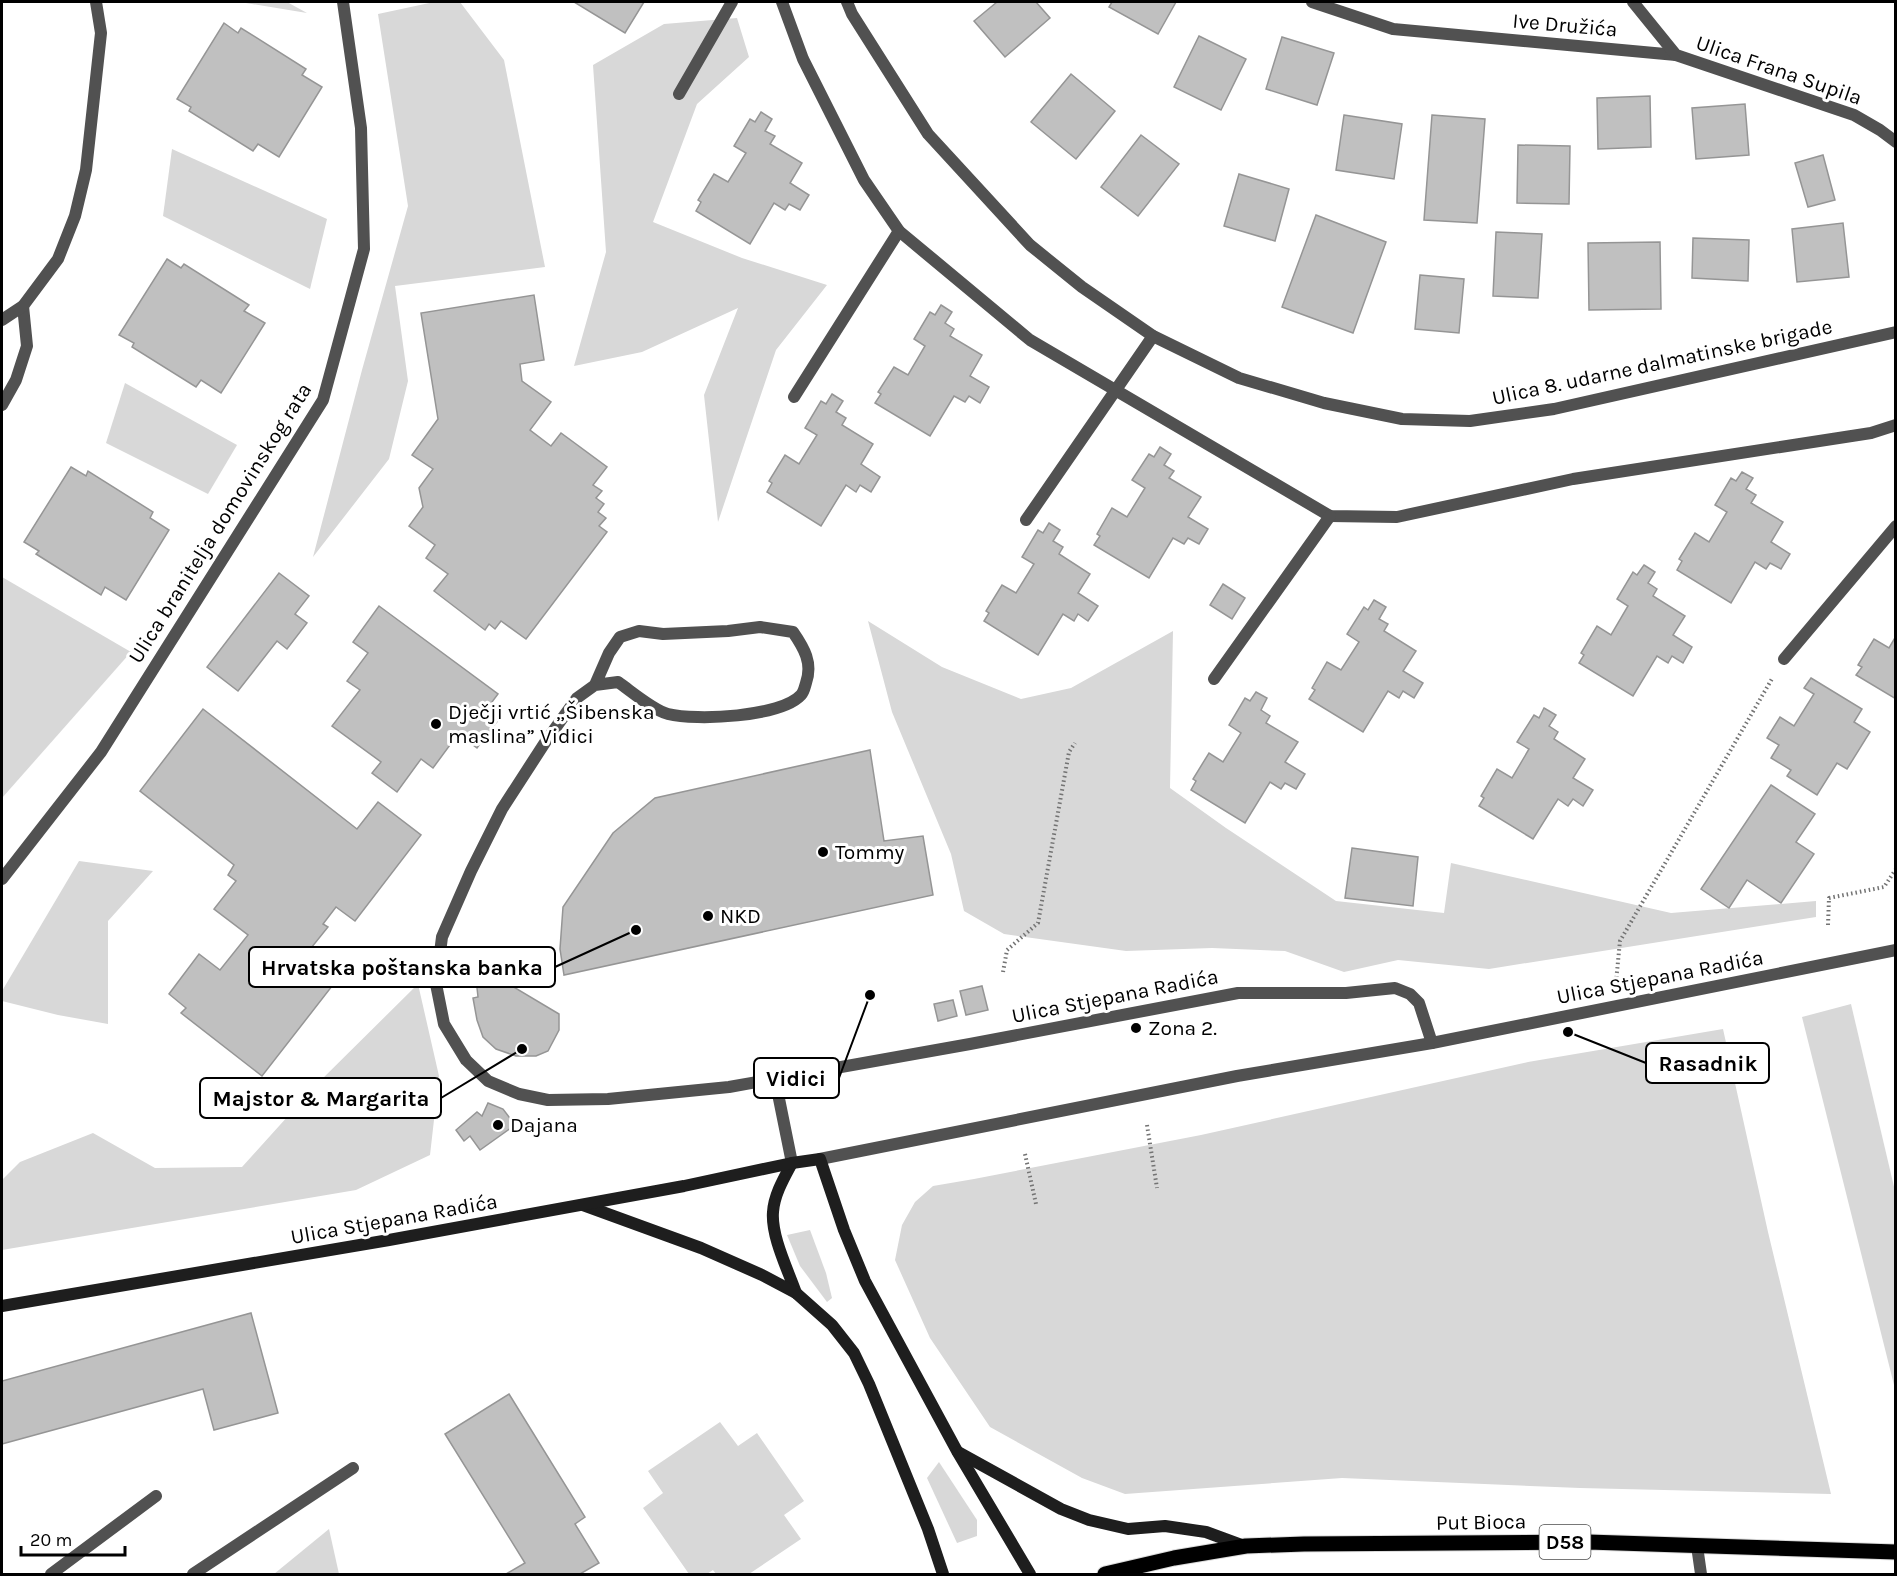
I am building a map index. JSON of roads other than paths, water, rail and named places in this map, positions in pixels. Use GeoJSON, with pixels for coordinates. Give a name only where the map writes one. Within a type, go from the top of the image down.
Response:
{"type":"FeatureCollection","features":[{"type":"Feature","properties":{"kind":"main road","name":"Ulica Stjepana Radića"},"geometry":{"type":"LineString","coordinates":[[2,1306],[377,1242],[820,1159]]}},
{"type":"Feature","properties":{"kind":"main road"},"geometry":{"type":"LineString","coordinates":[[820,1159],[844,1230],[865,1281],[957,1451],[1030,1575]]}},
{"type":"Feature","properties":{"kind":"main road"},"geometry":{"type":"LineString","coordinates":[[792,1163],[778,1192],[773,1210],[774,1227],[796,1293]]}},
{"type":"Feature","properties":{"kind":"main road"},"geometry":{"type":"LineString","coordinates":[[582,1204],[700,1248],[762,1275],[796,1293],[832,1324],[854,1353],[869,1384],[928,1529],[943,1575]]}},
{"type":"Feature","properties":{"kind":"main road"},"geometry":{"type":"LineString","coordinates":[[957,1451],[1061,1509],[1089,1520],[1128,1529],[1165,1526],[1206,1532],[1245,1546]]}},
{"type":"Feature","properties":{"kind":"main road","name":"Put Bioca"},"geometry":{"type":"LineString","coordinates":[[1105,1575],[1174,1558],[1245,1546],[1304,1544],[1588,1542],[1896,1552]]}},
{"type":"Feature","properties":{"kind":"street"},"geometry":{"type":"LineString","coordinates":[[2,320],[23,306],[58,259],[75,216],[86,170],[101,33],[96,2]]}},
{"type":"Feature","properties":{"kind":"street","name":"Ulica branitelja domovinskog rata"},"geometry":{"type":"LineString","coordinates":[[2,879],[101,752],[323,400],[364,249],[361,128],[343,2]]}},
{"type":"Feature","properties":{"kind":"street"},"geometry":{"type":"LineString","coordinates":[[680,94],[732,2]]}},
{"type":"Feature","properties":{"kind":"street"},"geometry":{"type":"LineString","coordinates":[[782,2],[803,59],[864,180],[899,231],[1030,340],[1330,516],[1397,517],[1573,479],[1871,433],[1896,425]]}},
{"type":"Feature","properties":{"kind":"street","name":"Ulica 8. udarne dalmatinske brigade"},"geometry":{"type":"LineString","coordinates":[[847,2],[852,14],[928,134],[1030,245],[1082,287],[1153,336],[1239,378],[1324,403],[1402,419],[1470,421],[1554,409],[1896,332]]}},
{"type":"Feature","properties":{"kind":"street","name":"Ive Družića"},"geometry":{"type":"LineString","coordinates":[[1312,2],[1393,29],[1676,55]]}},
{"type":"Feature","properties":{"kind":"street","name":"Ulica Frana Supila"},"geometry":{"type":"LineString","coordinates":[[1633,2],[1676,55],[1854,115],[1896,142]]}},
{"type":"Feature","properties":{"kind":"street"},"geometry":{"type":"LineString","coordinates":[[794,397],[899,231]]}},
{"type":"Feature","properties":{"kind":"street"},"geometry":{"type":"LineString","coordinates":[[2,405],[16,380],[27,346],[23,306]]}},
{"type":"Feature","properties":{"kind":"street"},"geometry":{"type":"LineString","coordinates":[[1026,520],[1153,336]]}},
{"type":"Feature","properties":{"kind":"street"},"geometry":{"type":"LineString","coordinates":[[1214,679],[1330,516]]}},
{"type":"Feature","properties":{"kind":"street"},"geometry":{"type":"LineString","coordinates":[[1784,658],[1896,526]]}},
{"type":"Feature","properties":{"kind":"street","name":"Ulica Stjepana Radića"},"geometry":{"type":"LineString","coordinates":[[595,685],[609,653],[620,637],[639,630],[663,634],[760,627],[794,632],[806,651],[810,673],[802,694],[786,705],[748,714],[706,718],[667,714],[639,698],[618,682],[595,685],[577,698],[546,741],[502,810],[471,871],[442,937],[436,984],[444,1024],[466,1060],[488,1081],[519,1094],[548,1100],[608,1099],[729,1087],[1238,993],[1346,993],[1395,988],[1410,994],[1419,1004],[1432,1043]]}},
{"type":"Feature","properties":{"kind":"street","name":"Ulica Stjepana Radića"},"geometry":{"type":"LineString","coordinates":[[820,1159],[1237,1076],[1432,1043],[1896,950]]}},
{"type":"Feature","properties":{"kind":"street"},"geometry":{"type":"LineString","coordinates":[[775,1079],[792,1163]]}},
{"type":"Feature","properties":{"kind":"street"},"geometry":{"type":"LineString","coordinates":[[193,1575],[353,1468]]}},
{"type":"Feature","properties":{"kind":"street"},"geometry":{"type":"LineString","coordinates":[[51,1575],[156,1496]]}},
{"type":"Feature","properties":{"kind":"street"},"geometry":{"type":"LineString","coordinates":[[1696,1546],[1701,1575]]}},
{"type":"Feature","properties":{"kind":"place","name":"Dječji vrtić „Šibenska maslina” Vidici"},"geometry":{"type":"Point","coordinates":[436,724]}},
{"type":"Feature","properties":{"kind":"place","name":"Tommy"},"geometry":{"type":"Point","coordinates":[823,852]}},
{"type":"Feature","properties":{"kind":"place","name":"NKD"},"geometry":{"type":"Point","coordinates":[708,916]}},
{"type":"Feature","properties":{"kind":"place","name":"Hrvatska poštanska banka"},"geometry":{"type":"Point","coordinates":[636,930]}},
{"type":"Feature","properties":{"kind":"place","name":"Vidici"},"geometry":{"type":"Point","coordinates":[870,995]}},
{"type":"Feature","properties":{"kind":"place","name":"Zona 2."},"geometry":{"type":"Point","coordinates":[1136,1028]}},
{"type":"Feature","properties":{"kind":"place","name":"Rasadnik"},"geometry":{"type":"Point","coordinates":[1568,1032]}},
{"type":"Feature","properties":{"kind":"place","name":"Majstor & Margarita"},"geometry":{"type":"Point","coordinates":[522,1049]}},
{"type":"Feature","properties":{"kind":"place","name":"Dajana"},"geometry":{"type":"Point","coordinates":[498,1125]}}]}
